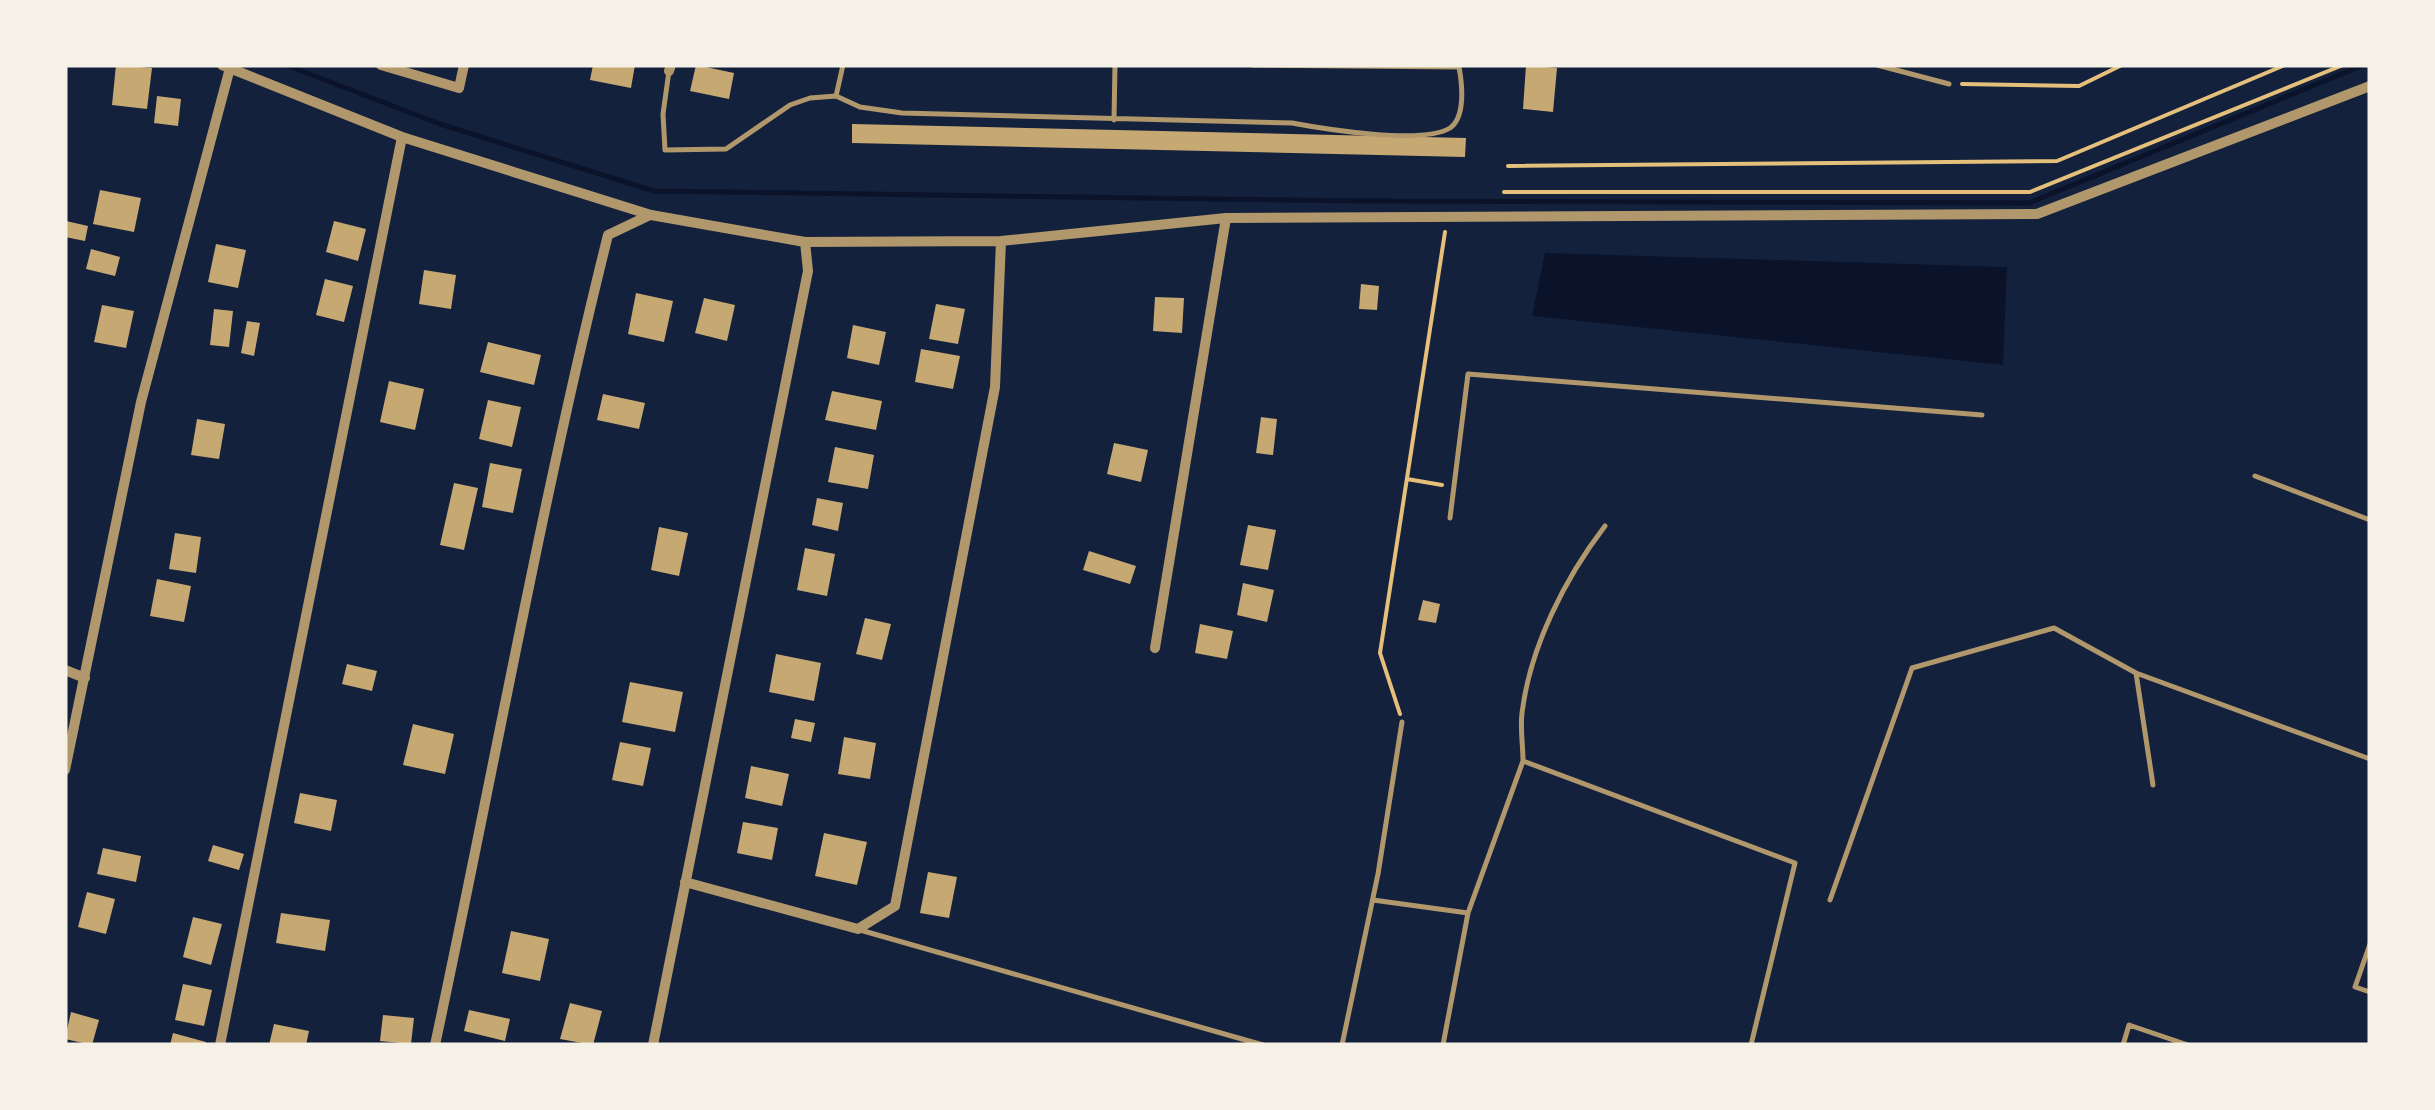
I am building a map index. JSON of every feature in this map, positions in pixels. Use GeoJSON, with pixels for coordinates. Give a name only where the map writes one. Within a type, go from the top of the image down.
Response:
{"type":"FeatureCollection","features":[{"type":"Feature","properties":{"kind":"street"},"geometry":{"type":"LineString","coordinates":[[381,65],[460,88],[464,65]]}},
{"type":"Feature","properties":{"kind":"street"},"geometry":{"type":"LineString","coordinates":[[65,770],[140,402],[226,66],[402,137],[651,215],[805,242],[1001,241],[1226,218],[2037,214],[2370,86]]}},
{"type":"Feature","properties":{"kind":"street"},"geometry":{"type":"LineString","coordinates":[[220,1045],[402,137]]}},
{"type":"Feature","properties":{"kind":"street"},"geometry":{"type":"LineString","coordinates":[[435,1045],[478,847],[493,755],[608,235],[651,215]]}},
{"type":"Feature","properties":{"kind":"street"},"geometry":{"type":"LineString","coordinates":[[1155,648],[1226,218]]}},
{"type":"Feature","properties":{"kind":"street"},"geometry":{"type":"LineString","coordinates":[[685,882],[858,930],[896,906],[995,387],[1001,241]]}},
{"type":"Feature","properties":{"kind":"street"},"geometry":{"type":"LineString","coordinates":[[653,1045],[808,271],[805,242]]}},
{"type":"Feature","properties":{"kind":"street"},"geometry":{"type":"LineString","coordinates":[[65,670],[85,678]]}},
{"type":"Feature","properties":{"kind":"lane"},"geometry":{"type":"LineString","coordinates":[[836,96],[843,65]]}},
{"type":"Feature","properties":{"kind":"lane"},"geometry":{"type":"LineString","coordinates":[[1114,120],[1115,65]]}},
{"type":"Feature","properties":{"kind":"lane"},"geometry":{"type":"LineString","coordinates":[[670,68],[663,114],[665,150],[726,149],[790,106],[810,98],[836,96],[860,107],[902,112],[1292,123],[1347,134],[1435,132],[1450,128],[1459,117],[1459,66],[1252,65]]}},
{"type":"Feature","properties":{"kind":"lane"},"geometry":{"type":"LineString","coordinates":[[1877,65],[1949,84]]}},
{"type":"Feature","properties":{"kind":"lane"},"geometry":{"type":"LineString","coordinates":[[1450,518],[1468,374],[1982,416]]}},
{"type":"Feature","properties":{"kind":"lane"},"geometry":{"type":"LineString","coordinates":[[2255,476],[2370,520]]}},
{"type":"Feature","properties":{"kind":"lane"},"geometry":{"type":"LineString","coordinates":[[1442,1045],[1468,912],[1523,761],[1522,714],[1537,653],[1576,563],[1605,526]]}},
{"type":"Feature","properties":{"kind":"lane"},"geometry":{"type":"LineString","coordinates":[[1830,900],[1912,668],[2054,628],[2136,673],[2370,758]]}},
{"type":"Feature","properties":{"kind":"lane"},"geometry":{"type":"LineString","coordinates":[[2136,673],[2153,784]]}},
{"type":"Feature","properties":{"kind":"lane"},"geometry":{"type":"LineString","coordinates":[[1342,1045],[1373,900],[1402,722]]}},
{"type":"Feature","properties":{"kind":"lane"},"geometry":{"type":"LineString","coordinates":[[1523,761],[1795,863],[1751,1045]]}},
{"type":"Feature","properties":{"kind":"lane"},"geometry":{"type":"LineString","coordinates":[[1373,900],[1468,912]]}},
{"type":"Feature","properties":{"kind":"lane"},"geometry":{"type":"LineString","coordinates":[[858,930],[1262,1045]]}},
{"type":"Feature","properties":{"kind":"lane"},"geometry":{"type":"LineString","coordinates":[[2370,944],[2355,987],[2370,992]]}},
{"type":"Feature","properties":{"kind":"lane"},"geometry":{"type":"LineString","coordinates":[[2123,1045],[2129,1024],[2188,1045]]}},
{"type":"Feature","properties":{"kind":"path"},"geometry":{"type":"LineString","coordinates":[[1949,84],[2079,86],[2122,65]]}},
{"type":"Feature","properties":{"kind":"path"},"geometry":{"type":"LineString","coordinates":[[1508,166],[2057,161],[2285,65]]}},
{"type":"Feature","properties":{"kind":"path"},"geometry":{"type":"LineString","coordinates":[[1504,192],[2030,192],[2342,65]]}},
{"type":"Feature","properties":{"kind":"path"},"geometry":{"type":"LineString","coordinates":[[1402,722],[1380,653],[1448,217]]}},
{"type":"Feature","properties":{"kind":"path"},"geometry":{"type":"LineString","coordinates":[[1407,479],[1452,487]]}},
{"type":"Feature","properties":{"kind":"water"},"geometry":{"type":"Polygon","coordinates":[[[1545,253],[2007,267],[2003,365],[1532,316],[1545,253]]]}},
{"type":"Feature","properties":{"kind":"building"},"geometry":{"type":"Polygon","coordinates":[[[116,65],[152,68],[147,109],[112,105],[116,65]]]}},
{"type":"Feature","properties":{"kind":"building"},"geometry":{"type":"Polygon","coordinates":[[[593,65],[635,65],[631,88],[590,80],[593,65]]]}},
{"type":"Feature","properties":{"kind":"building"},"geometry":{"type":"Polygon","coordinates":[[[696,65],[734,73],[729,99],[690,91],[696,65]]]}},
{"type":"Feature","properties":{"kind":"building"},"geometry":{"type":"Polygon","coordinates":[[[1526,65],[1557,68],[1553,112],[1523,109],[1526,65]]]}},
{"type":"Feature","properties":{"kind":"building"},"geometry":{"type":"Polygon","coordinates":[[[157,96],[181,99],[178,126],[154,123],[157,96]]]}},
{"type":"Feature","properties":{"kind":"building"},"geometry":{"type":"Polygon","coordinates":[[[852,124],[1466,138],[1465,157],[852,143],[852,124]]]}},
{"type":"Feature","properties":{"kind":"building"},"geometry":{"type":"Polygon","coordinates":[[[100,190],[141,198],[134,232],[93,224],[100,190]]]}},
{"type":"Feature","properties":{"kind":"building"},"geometry":{"type":"Polygon","coordinates":[[[66,221],[88,226],[85,241],[65,237],[66,221]]]}},
{"type":"Feature","properties":{"kind":"building"},"geometry":{"type":"Polygon","coordinates":[[[334,221],[366,229],[358,261],[326,252],[334,221]]]}},
{"type":"Feature","properties":{"kind":"building"},"geometry":{"type":"Polygon","coordinates":[[[216,244],[246,250],[238,288],[208,282],[216,244]]]}},
{"type":"Feature","properties":{"kind":"building"},"geometry":{"type":"Polygon","coordinates":[[[91,249],[120,257],[115,276],[86,269],[91,249]]]}},
{"type":"Feature","properties":{"kind":"building"},"geometry":{"type":"Polygon","coordinates":[[[424,270],[456,275],[451,309],[419,304],[424,270]]]}},
{"type":"Feature","properties":{"kind":"building"},"geometry":{"type":"Polygon","coordinates":[[[325,279],[353,286],[344,322],[316,315],[325,279]]]}},
{"type":"Feature","properties":{"kind":"building"},"geometry":{"type":"Polygon","coordinates":[[[1361,284],[1379,286],[1377,310],[1359,309],[1361,284]]]}},
{"type":"Feature","properties":{"kind":"building"},"geometry":{"type":"Polygon","coordinates":[[[636,293],[673,301],[664,342],[628,334],[636,293]]]}},
{"type":"Feature","properties":{"kind":"building"},"geometry":{"type":"Polygon","coordinates":[[[1155,297],[1184,298],[1182,333],[1153,331],[1155,297]]]}},
{"type":"Feature","properties":{"kind":"building"},"geometry":{"type":"Polygon","coordinates":[[[704,298],[735,305],[727,341],[695,333],[704,298]]]}},
{"type":"Feature","properties":{"kind":"building"},"geometry":{"type":"Polygon","coordinates":[[[936,304],[965,309],[958,344],[929,339],[936,304]]]}},
{"type":"Feature","properties":{"kind":"building"},"geometry":{"type":"Polygon","coordinates":[[[102,305],[134,311],[126,348],[94,342],[102,305]]]}},
{"type":"Feature","properties":{"kind":"building"},"geometry":{"type":"Polygon","coordinates":[[[214,309],[233,311],[229,347],[210,345],[214,309]]]}},
{"type":"Feature","properties":{"kind":"building"},"geometry":{"type":"Polygon","coordinates":[[[247,321],[260,323],[254,356],[241,353],[247,321]]]}},
{"type":"Feature","properties":{"kind":"building"},"geometry":{"type":"Polygon","coordinates":[[[853,325],[886,332],[879,365],[847,358],[853,325]]]}},
{"type":"Feature","properties":{"kind":"building"},"geometry":{"type":"Polygon","coordinates":[[[488,342],[541,355],[534,385],[480,372],[488,342]]]}},
{"type":"Feature","properties":{"kind":"building"},"geometry":{"type":"Polygon","coordinates":[[[921,349],[960,356],[953,389],[915,382],[921,349]]]}},
{"type":"Feature","properties":{"kind":"building"},"geometry":{"type":"Polygon","coordinates":[[[389,381],[424,389],[415,430],[380,422],[389,381]]]}},
{"type":"Feature","properties":{"kind":"building"},"geometry":{"type":"Polygon","coordinates":[[[832,391],[882,401],[876,430],[825,420],[832,391]]]}},
{"type":"Feature","properties":{"kind":"building"},"geometry":{"type":"Polygon","coordinates":[[[603,394],[645,403],[639,429],[597,420],[603,394]]]}},
{"type":"Feature","properties":{"kind":"building"},"geometry":{"type":"Polygon","coordinates":[[[488,400],[521,407],[512,447],[479,439],[488,400]]]}},
{"type":"Feature","properties":{"kind":"building"},"geometry":{"type":"Polygon","coordinates":[[[1261,417],[1277,419],[1273,455],[1256,453],[1261,417]]]}},
{"type":"Feature","properties":{"kind":"building"},"geometry":{"type":"Polygon","coordinates":[[[197,419],[225,424],[219,459],[191,455],[197,419]]]}},
{"type":"Feature","properties":{"kind":"building"},"geometry":{"type":"Polygon","coordinates":[[[1114,443],[1148,450],[1141,482],[1107,474],[1114,443]]]}},
{"type":"Feature","properties":{"kind":"building"},"geometry":{"type":"Polygon","coordinates":[[[835,447],[874,455],[868,489],[828,482],[835,447]]]}},
{"type":"Feature","properties":{"kind":"building"},"geometry":{"type":"Polygon","coordinates":[[[490,463],[522,469],[513,513],[482,507],[490,463]]]}},
{"type":"Feature","properties":{"kind":"building"},"geometry":{"type":"Polygon","coordinates":[[[454,483],[478,488],[464,550],[440,545],[454,483]]]}},
{"type":"Feature","properties":{"kind":"building"},"geometry":{"type":"Polygon","coordinates":[[[817,498],[843,503],[838,531],[812,525],[817,498]]]}},
{"type":"Feature","properties":{"kind":"building"},"geometry":{"type":"Polygon","coordinates":[[[1248,525],[1276,530],[1268,570],[1240,565],[1248,525]]]}},
{"type":"Feature","properties":{"kind":"building"},"geometry":{"type":"Polygon","coordinates":[[[659,527],[688,533],[679,576],[651,570],[659,527]]]}},
{"type":"Feature","properties":{"kind":"building"},"geometry":{"type":"Polygon","coordinates":[[[175,533],[201,537],[196,573],[169,569],[175,533]]]}},
{"type":"Feature","properties":{"kind":"building"},"geometry":{"type":"Polygon","coordinates":[[[805,548],[835,554],[827,596],[797,590],[805,548]]]}},
{"type":"Feature","properties":{"kind":"building"},"geometry":{"type":"Polygon","coordinates":[[[1089,551],[1136,566],[1130,584],[1083,570],[1089,551]]]}},
{"type":"Feature","properties":{"kind":"building"},"geometry":{"type":"Polygon","coordinates":[[[157,579],[191,586],[184,622],[150,616],[157,579]]]}},
{"type":"Feature","properties":{"kind":"building"},"geometry":{"type":"Polygon","coordinates":[[[1243,583],[1274,590],[1267,622],[1237,615],[1243,583]]]}},
{"type":"Feature","properties":{"kind":"building"},"geometry":{"type":"Polygon","coordinates":[[[1423,600],[1440,604],[1436,623],[1418,620],[1423,600]]]}},
{"type":"Feature","properties":{"kind":"building"},"geometry":{"type":"Polygon","coordinates":[[[865,618],[891,624],[882,660],[856,654],[865,618]]]}},
{"type":"Feature","properties":{"kind":"building"},"geometry":{"type":"Polygon","coordinates":[[[1200,624],[1233,631],[1227,659],[1195,653],[1200,624]]]}},
{"type":"Feature","properties":{"kind":"building"},"geometry":{"type":"Polygon","coordinates":[[[776,654],[821,663],[814,701],[769,692],[776,654]]]}},
{"type":"Feature","properties":{"kind":"building"},"geometry":{"type":"Polygon","coordinates":[[[347,664],[377,671],[372,691],[342,684],[347,664]]]}},
{"type":"Feature","properties":{"kind":"building"},"geometry":{"type":"Polygon","coordinates":[[[630,682],[683,692],[675,732],[622,722],[630,682]]]}},
{"type":"Feature","properties":{"kind":"building"},"geometry":{"type":"Polygon","coordinates":[[[795,719],[815,723],[811,742],[791,738],[795,719]]]}},
{"type":"Feature","properties":{"kind":"building"},"geometry":{"type":"Polygon","coordinates":[[[413,724],[454,734],[445,774],[403,765],[413,724]]]}},
{"type":"Feature","properties":{"kind":"building"},"geometry":{"type":"Polygon","coordinates":[[[844,737],[876,743],[870,779],[838,774],[844,737]]]}},
{"type":"Feature","properties":{"kind":"building"},"geometry":{"type":"Polygon","coordinates":[[[620,742],[651,748],[643,786],[612,780],[620,742]]]}},
{"type":"Feature","properties":{"kind":"building"},"geometry":{"type":"Polygon","coordinates":[[[751,766],[789,774],[782,806],[745,798],[751,766]]]}},
{"type":"Feature","properties":{"kind":"building"},"geometry":{"type":"Polygon","coordinates":[[[300,793],[337,800],[331,831],[294,823],[300,793]]]}},
{"type":"Feature","properties":{"kind":"building"},"geometry":{"type":"Polygon","coordinates":[[[743,822],[778,828],[772,860],[737,853],[743,822]]]}},
{"type":"Feature","properties":{"kind":"building"},"geometry":{"type":"Polygon","coordinates":[[[824,833],[867,842],[857,885],[815,876],[824,833]]]}},
{"type":"Feature","properties":{"kind":"building"},"geometry":{"type":"Polygon","coordinates":[[[213,845],[244,854],[239,870],[208,861],[213,845]]]}},
{"type":"Feature","properties":{"kind":"building"},"geometry":{"type":"Polygon","coordinates":[[[103,848],[141,856],[136,882],[97,874],[103,848]]]}},
{"type":"Feature","properties":{"kind":"building"},"geometry":{"type":"Polygon","coordinates":[[[928,872],[957,877],[949,918],[920,913],[928,872]]]}},
{"type":"Feature","properties":{"kind":"building"},"geometry":{"type":"Polygon","coordinates":[[[87,892],[115,899],[106,934],[78,927],[87,892]]]}},
{"type":"Feature","properties":{"kind":"building"},"geometry":{"type":"Polygon","coordinates":[[[281,913],[330,920],[325,951],[276,943],[281,913]]]}},
{"type":"Feature","properties":{"kind":"building"},"geometry":{"type":"Polygon","coordinates":[[[193,917],[222,924],[211,965],[183,957],[193,917]]]}},
{"type":"Feature","properties":{"kind":"building"},"geometry":{"type":"Polygon","coordinates":[[[511,931],[549,939],[540,981],[502,973],[511,931]]]}},
{"type":"Feature","properties":{"kind":"building"},"geometry":{"type":"Polygon","coordinates":[[[183,984],[212,990],[204,1026],[175,1020],[183,984]]]}},
{"type":"Feature","properties":{"kind":"building"},"geometry":{"type":"Polygon","coordinates":[[[570,1003],[602,1011],[593,1045],[560,1039],[570,1003]]]}},
{"type":"Feature","properties":{"kind":"building"},"geometry":{"type":"Polygon","coordinates":[[[469,1010],[510,1019],[505,1041],[464,1031],[469,1010]]]}},
{"type":"Feature","properties":{"kind":"building"},"geometry":{"type":"Polygon","coordinates":[[[71,1012],[99,1020],[92,1045],[65,1039],[71,1012]]]}},
{"type":"Feature","properties":{"kind":"building"},"geometry":{"type":"Polygon","coordinates":[[[383,1015],[414,1018],[411,1044],[380,1041],[383,1015]]]}},
{"type":"Feature","properties":{"kind":"building"},"geometry":{"type":"Polygon","coordinates":[[[274,1024],[309,1031],[306,1045],[269,1045],[274,1024]]]}},
{"type":"Feature","properties":{"kind":"building"},"geometry":{"type":"Polygon","coordinates":[[[173,1033],[206,1042],[170,1045],[173,1033]]]}},
{"type":"Feature","properties":{"kind":"waterway"},"geometry":{"type":"LineString","coordinates":[[286,65],[440,124],[654,191],[1360,201],[2029,203],[2363,65]]}}]}
